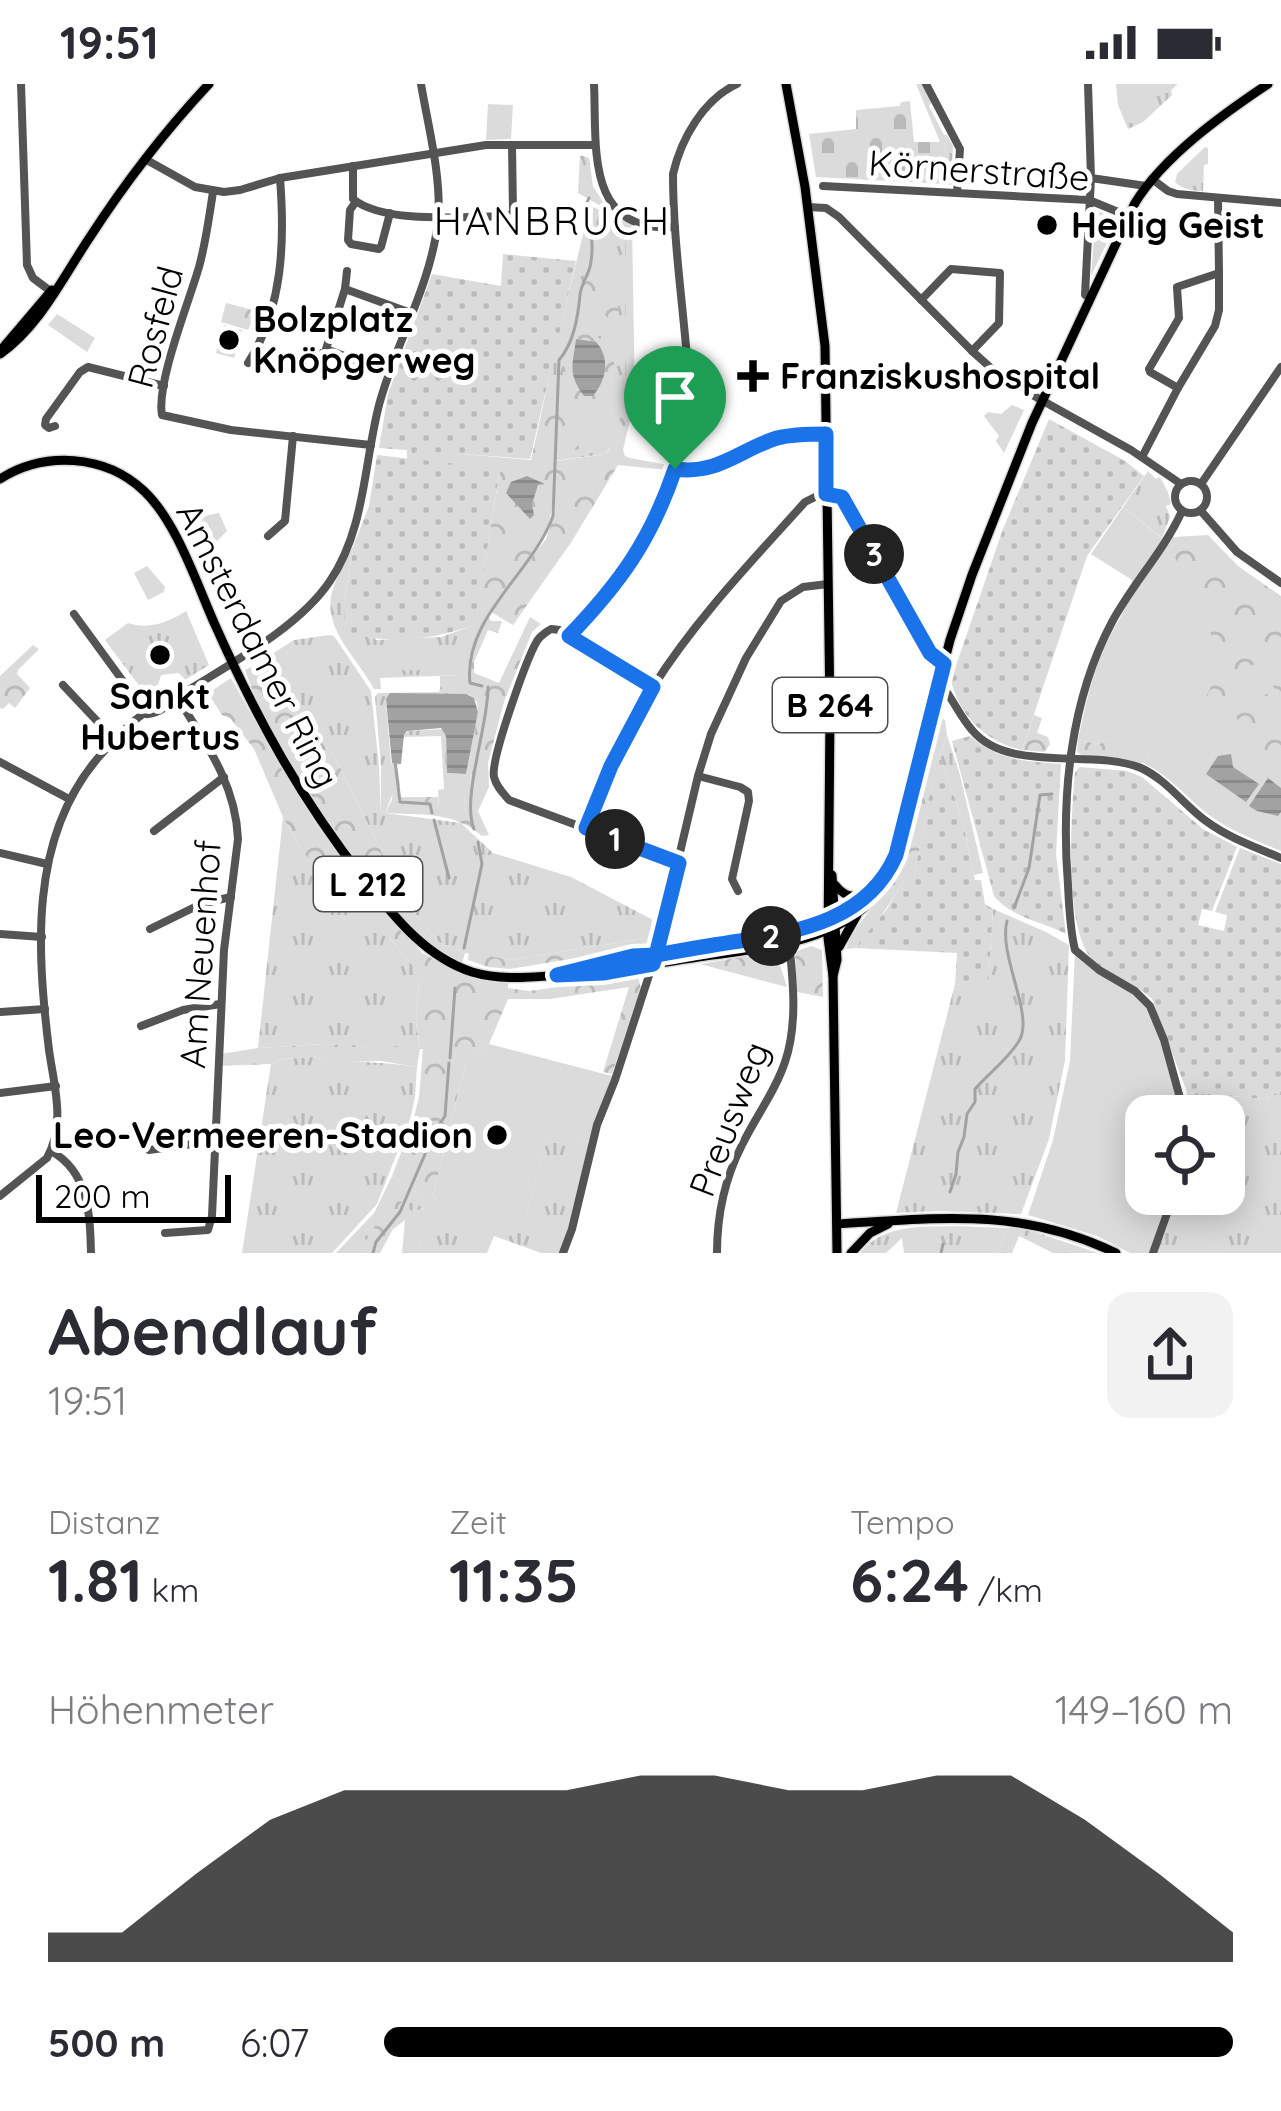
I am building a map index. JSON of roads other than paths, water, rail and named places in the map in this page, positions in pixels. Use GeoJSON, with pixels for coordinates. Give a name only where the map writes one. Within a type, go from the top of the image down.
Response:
{"type":"FeatureCollection","features":[{"type":"Feature","properties":{"kind":"main road"},"geometry":{"type":"LineString","coordinates":[[0,353],[53,290],[146,159],[209,84]]}},
{"type":"Feature","properties":{"kind":"main road","name":"B 264"},"geometry":{"type":"LineString","coordinates":[[787,84],[824,319],[837,1253]]}},
{"type":"Feature","properties":{"kind":"main road"},"geometry":{"type":"LineString","coordinates":[[836,952],[849,925],[878,892],[896,855],[944,664],[990,524],[1128,216],[1149,183],[1209,128],[1268,84]]}},
{"type":"Feature","properties":{"kind":"main road","name":"Amsterdamer Ring"},"geometry":{"type":"LineString","coordinates":[[0,479],[44,462],[77,460],[107,468],[142,489],[169,523],[281,760],[324,829],[433,953],[471,971],[510,979],[603,973],[655,959],[789,938],[832,923]]}},
{"type":"Feature","properties":{"kind":"main road","name":"B 264"},"geometry":{"type":"LineString","coordinates":[[830,866],[834,884],[829,962],[833,976]]}},
{"type":"Feature","properties":{"kind":"main road"},"geometry":{"type":"LineString","coordinates":[[834,884],[844,895],[854,897],[882,882]]}},
{"type":"Feature","properties":{"kind":"main road"},"geometry":{"type":"LineString","coordinates":[[832,923],[882,882]]}},
{"type":"Feature","properties":{"kind":"main road"},"geometry":{"type":"LineString","coordinates":[[832,923],[864,907]]}},
{"type":"Feature","properties":{"kind":"main road"},"geometry":{"type":"LineString","coordinates":[[837,1224],[976,1217],[1021,1221],[1063,1231],[1116,1253]]}},
{"type":"Feature","properties":{"kind":"main road"},"geometry":{"type":"LineString","coordinates":[[851,1253],[870,1233],[903,1220]]}},
{"type":"Feature","properties":{"kind":"street"},"geometry":{"type":"LineString","coordinates":[[20,84],[27,265],[33,278],[53,290]]}},
{"type":"Feature","properties":{"kind":"street"},"geometry":{"type":"LineString","coordinates":[[0,1196],[51,1151],[58,1116],[42,937],[47,864],[70,799],[114,739],[166,700],[296,618],[342,562],[360,510],[370,445],[389,373],[432,262],[438,187],[421,84]]}},
{"type":"Feature","properties":{"kind":"street"},"geometry":{"type":"LineString","coordinates":[[594,84],[598,178],[609,201],[618,211],[651,227],[675,227]]}},
{"type":"Feature","properties":{"kind":"street"},"geometry":{"type":"LineString","coordinates":[[569,636],[609,594],[634,558],[675,469],[687,374],[673,174],[676,159],[708,104],[737,84]]}},
{"type":"Feature","properties":{"kind":"street"},"geometry":{"type":"LineString","coordinates":[[926,84],[960,149],[957,192]]}},
{"type":"Feature","properties":{"kind":"street"},"geometry":{"type":"LineString","coordinates":[[1088,84],[1091,178],[1085,295],[1090,297]]}},
{"type":"Feature","properties":{"kind":"street"},"geometry":{"type":"LineString","coordinates":[[146,159],[213,192],[486,146],[595,145]]}},
{"type":"Feature","properties":{"kind":"street"},"geometry":{"type":"LineString","coordinates":[[353,166],[355,203],[390,213],[509,216],[513,212],[512,146]]}},
{"type":"Feature","properties":{"kind":"street"},"geometry":{"type":"LineString","coordinates":[[248,363],[274,302],[282,247],[280,178]]}},
{"type":"Feature","properties":{"kind":"street"},"geometry":{"type":"LineString","coordinates":[[1091,178],[1149,183],[1177,194],[1281,203]]}},
{"type":"Feature","properties":{"kind":"street","name":"Körnerstraße"},"geometry":{"type":"LineString","coordinates":[[823,186],[1090,200],[1128,216]]}},
{"type":"Feature","properties":{"kind":"street","name":"Rosfeld"},"geometry":{"type":"LineString","coordinates":[[213,192],[203,250],[159,410],[167,418],[231,430],[370,445]]}},
{"type":"Feature","properties":{"kind":"street"},"geometry":{"type":"LineString","coordinates":[[1142,457],[1219,310],[1218,198]]}},
{"type":"Feature","properties":{"kind":"street"},"geometry":{"type":"LineString","coordinates":[[355,203],[350,210],[351,244],[379,249],[390,213]]}},
{"type":"Feature","properties":{"kind":"street"},"geometry":{"type":"LineString","coordinates":[[808,207],[826,208],[839,217],[1002,378],[1181,484]]}},
{"type":"Feature","properties":{"kind":"street"},"geometry":{"type":"LineString","coordinates":[[921,301],[951,269],[1000,272],[999,323],[972,351]]}},
{"type":"Feature","properties":{"kind":"street"},"geometry":{"type":"LineString","coordinates":[[347,271],[326,349],[389,373]]}},
{"type":"Feature","properties":{"kind":"street"},"geometry":{"type":"LineString","coordinates":[[1178,388],[1149,369],[1179,318],[1177,286],[1219,273]]}},
{"type":"Feature","properties":{"kind":"street"},"geometry":{"type":"LineString","coordinates":[[345,289],[411,313]]}},
{"type":"Feature","properties":{"kind":"street"},"geometry":{"type":"LineString","coordinates":[[306,356],[330,351]]}},
{"type":"Feature","properties":{"kind":"street"},"geometry":{"type":"LineString","coordinates":[[55,426],[45,425],[46,419],[88,367],[164,386]]}},
{"type":"Feature","properties":{"kind":"street"},"geometry":{"type":"LineString","coordinates":[[1201,484],[1281,368]]}},
{"type":"Feature","properties":{"kind":"street"},"geometry":{"type":"LineString","coordinates":[[675,469],[711,468],[773,440],[826,434]]}},
{"type":"Feature","properties":{"kind":"street"},"geometry":{"type":"LineString","coordinates":[[268,536],[285,521],[293,436]]}},
{"type":"Feature","properties":{"kind":"street"},"geometry":{"type":"LineString","coordinates":[[1181,484],[1201,484],[1207,496],[1201,511],[1182,511],[1174,500],[1181,484]]}},
{"type":"Feature","properties":{"kind":"street"},"geometry":{"type":"LineString","coordinates":[[586,828],[611,766],[653,687],[709,610],[805,502],[826,494],[842,497],[930,653],[944,664]]}},
{"type":"Feature","properties":{"kind":"street"},"geometry":{"type":"LineString","coordinates":[[1180,1095],[1150,1006],[1076,950],[1065,851],[1071,759],[1088,678],[1106,637],[1182,511]]}},
{"type":"Feature","properties":{"kind":"street"},"geometry":{"type":"LineString","coordinates":[[1201,511],[1237,552],[1281,583]]}},
{"type":"Feature","properties":{"kind":"street"},"geometry":{"type":"LineString","coordinates":[[563,1253],[597,1125],[655,959],[711,734],[746,658],[782,601],[797,589],[828,584]]}},
{"type":"Feature","properties":{"kind":"street"},"geometry":{"type":"LineString","coordinates":[[74,614],[147,714]]}},
{"type":"Feature","properties":{"kind":"street"},"geometry":{"type":"LineString","coordinates":[[653,687],[551,629],[537,641],[501,736],[494,778],[509,800],[679,863]]}},
{"type":"Feature","properties":{"kind":"street"},"geometry":{"type":"LineString","coordinates":[[64,685],[114,739]]}},
{"type":"Feature","properties":{"kind":"street"},"geometry":{"type":"LineString","coordinates":[[938,688],[946,691],[973,732],[994,747],[1010,753],[1141,768],[1223,832],[1281,858]]}},
{"type":"Feature","properties":{"kind":"street","name":"Am Neuenhof"},"geometry":{"type":"LineString","coordinates":[[165,1232],[208,1230],[212,1216],[220,1004],[237,822],[224,777],[177,697]]}},
{"type":"Feature","properties":{"kind":"street"},"geometry":{"type":"LineString","coordinates":[[0,762],[70,799]]}},
{"type":"Feature","properties":{"kind":"street"},"geometry":{"type":"LineString","coordinates":[[698,776],[748,792],[732,879],[737,892]]}},
{"type":"Feature","properties":{"kind":"street"},"geometry":{"type":"LineString","coordinates":[[154,831],[224,777]]}},
{"type":"Feature","properties":{"kind":"street"},"geometry":{"type":"LineString","coordinates":[[0,853],[47,864]]}},
{"type":"Feature","properties":{"kind":"street"},"geometry":{"type":"LineString","coordinates":[[150,929],[201,904],[231,897]]}},
{"type":"Feature","properties":{"kind":"street"},"geometry":{"type":"LineString","coordinates":[[0,934],[42,937]]}},
{"type":"Feature","properties":{"kind":"street","name":"Preusweg"},"geometry":{"type":"LineString","coordinates":[[717,1253],[725,1185],[787,1058],[794,1019],[789,938]]}},
{"type":"Feature","properties":{"kind":"street"},"geometry":{"type":"LineString","coordinates":[[141,1026],[183,1010],[220,1004]]}},
{"type":"Feature","properties":{"kind":"street"},"geometry":{"type":"LineString","coordinates":[[0,1012],[45,1009]]}},
{"type":"Feature","properties":{"kind":"street"},"geometry":{"type":"LineString","coordinates":[[0,1094],[56,1086]]}},
{"type":"Feature","properties":{"kind":"street"},"geometry":{"type":"LineString","coordinates":[[148,1150],[214,1141]]}},
{"type":"Feature","properties":{"kind":"street"},"geometry":{"type":"LineString","coordinates":[[51,1151],[62,1157],[82,1185],[91,1253]]}},
{"type":"Feature","properties":{"kind":"street"},"geometry":{"type":"LineString","coordinates":[[1153,1253],[1167,1215]]}},
{"type":"Feature","properties":{"kind":"waterway"},"geometry":{"type":"LineString","coordinates":[[482,686],[470,683],[477,637],[553,516],[559,360],[572,338],[590,267],[592,237],[584,209],[589,198]]}},
{"type":"Feature","properties":{"kind":"waterway"},"geometry":{"type":"LineString","coordinates":[[474,829],[471,799],[488,687]]}},
{"type":"Feature","properties":{"kind":"waterway"},"geometry":{"type":"LineString","coordinates":[[395,761],[400,802],[430,804],[432,813]]}},
{"type":"Feature","properties":{"kind":"waterway"},"geometry":{"type":"LineString","coordinates":[[1014,908],[1029,868],[1040,795],[1052,794]]}},
{"type":"Feature","properties":{"kind":"waterway"},"geometry":{"type":"LineString","coordinates":[[434,820],[449,878]]}},
{"type":"Feature","properties":{"kind":"waterway"},"geometry":{"type":"LineString","coordinates":[[464,948],[482,864],[478,842]]}},
{"type":"Feature","properties":{"kind":"waterway"},"geometry":{"type":"LineString","coordinates":[[950,1192],[975,1089],[1014,1048],[1023,1030],[1007,951],[1007,921]]}},
{"type":"Feature","properties":{"kind":"waterway"},"geometry":{"type":"LineString","coordinates":[[450,1058],[455,988]]}},
{"type":"Feature","properties":{"kind":"waterway"},"geometry":{"type":"LineString","coordinates":[[373,1253],[400,1212],[445,1116],[449,1063]]}},
{"type":"Feature","properties":{"kind":"waterway"},"geometry":{"type":"LineString","coordinates":[[941,1253],[943,1244]]}},
{"type":"Feature","properties":{"kind":"place","name":"Heilig Geist"},"geometry":{"type":"Point","coordinates":[1047,225]}},
{"type":"Feature","properties":{"kind":"place","name":"Bolzplatz Knöpgerweg"},"geometry":{"type":"Point","coordinates":[229,340]}},
{"type":"Feature","properties":{"kind":"place","name":"Franziskushospital"},"geometry":{"type":"Point","coordinates":[753,376]}},
{"type":"Feature","properties":{"kind":"place","name":"Sankt Hubertus"},"geometry":{"type":"Point","coordinates":[160,655]}},
{"type":"Feature","properties":{"kind":"place","name":"Leo-Vermeeren-Stadion"},"geometry":{"type":"Point","coordinates":[497,1135]}},
{"type":"Feature","properties":{"kind":"district","name":"HANBRUCH"},"geometry":{"type":"Point","coordinates":[553,221]}}]}
